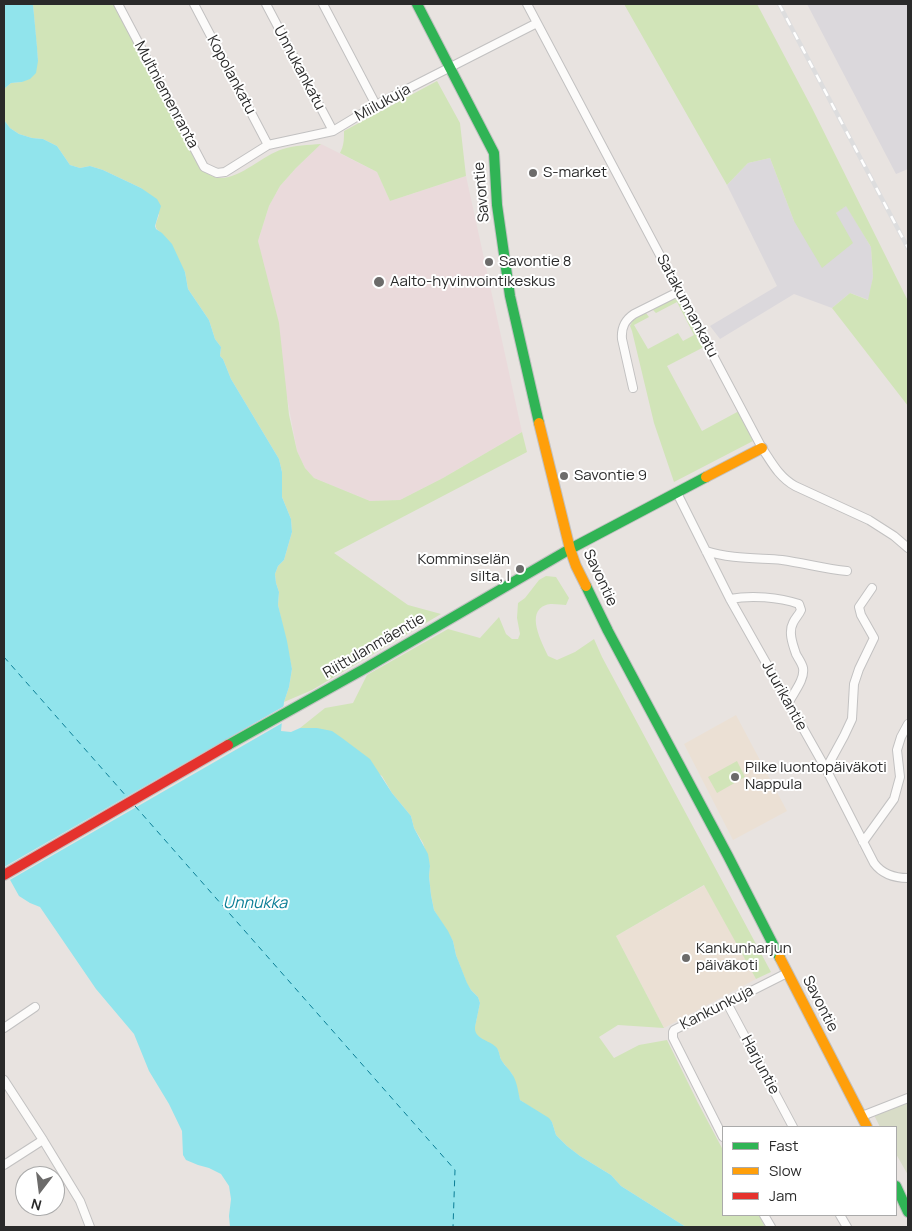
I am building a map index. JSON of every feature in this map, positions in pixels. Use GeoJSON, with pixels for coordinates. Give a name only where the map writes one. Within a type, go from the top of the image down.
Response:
{"type":"FeatureCollection","features":[{"type":"Feature","properties":{"kind":"street","name":"Multniemenranta"},"geometry":{"type":"LineString","coordinates":[[118,4],[204,167],[217,172],[225,172]]}},
{"type":"Feature","properties":{"kind":"street","name":"Kopolankatu"},"geometry":{"type":"LineString","coordinates":[[194,4],[268,145]]}},
{"type":"Feature","properties":{"kind":"street","name":"Unnukankatu"},"geometry":{"type":"LineString","coordinates":[[266,4],[333,132]]}},
{"type":"Feature","properties":{"kind":"street"},"geometry":{"type":"LineString","coordinates":[[323,4],[376,105]]}},
{"type":"Feature","properties":{"kind":"street","name":"Savontie"},"geometry":{"type":"LineString","coordinates":[[417,4],[494,153],[497,205],[510,296],[536,412],[570,549],[576,566],[608,631],[728,856],[867,1126]]}},
{"type":"Feature","properties":{"kind":"street","name":"Satakunnankatu"},"geometry":{"type":"LineString","coordinates":[[527,4],[762,448],[778,472],[794,486],[869,520],[894,536],[908,548]]}},
{"type":"Feature","properties":{"kind":"street","name":"Miilukuja"},"geometry":{"type":"LineString","coordinates":[[225,172],[268,145],[333,132],[376,105],[537,23]]}},
{"type":"Feature","properties":{"kind":"street"},"geometry":{"type":"LineString","coordinates":[[633,388],[621,334],[624,322],[628,317],[680,291]]}},
{"type":"Feature","properties":{"kind":"street","name":"Riittulanmäentie"},"geometry":{"type":"LineString","coordinates":[[4,875],[570,549],[762,448]]}},
{"type":"Feature","properties":{"kind":"street","name":"Juurikantie"},"geometry":{"type":"LineString","coordinates":[[677,493],[730,599],[826,769],[874,863],[884,873],[908,878]]}},
{"type":"Feature","properties":{"kind":"street"},"geometry":{"type":"LineString","coordinates":[[706,551],[733,557],[781,560],[847,571]]}},
{"type":"Feature","properties":{"kind":"street"},"geometry":{"type":"LineString","coordinates":[[826,769],[852,719],[854,684],[874,638],[861,615],[859,607],[872,588]]}},
{"type":"Feature","properties":{"kind":"street"},"geometry":{"type":"LineString","coordinates":[[730,599],[749,597],[772,598],[799,604],[801,610],[799,616],[792,624],[790,631],[803,668],[802,679],[788,704]]}},
{"type":"Feature","properties":{"kind":"street"},"geometry":{"type":"LineString","coordinates":[[863,842],[894,799],[900,776],[897,750],[908,724]]}},
{"type":"Feature","properties":{"kind":"street","name":"Kankunkuja"},"geometry":{"type":"LineString","coordinates":[[722,1135],[673,1038],[674,1030],[787,973]]}},
{"type":"Feature","properties":{"kind":"street","name":"Harjuntie"},"geometry":{"type":"LineString","coordinates":[[727,1004],[792,1126]]}},
{"type":"Feature","properties":{"kind":"street"},"geometry":{"type":"LineString","coordinates":[[4,1028],[34,1006]]}},
{"type":"Feature","properties":{"kind":"street"},"geometry":{"type":"LineString","coordinates":[[4,1080],[80,1201],[90,1227]]}},
{"type":"Feature","properties":{"kind":"street"},"geometry":{"type":"LineString","coordinates":[[862,1116],[908,1098]]}},
{"type":"Feature","properties":{"kind":"street"},"geometry":{"type":"LineString","coordinates":[[4,1165],[43,1140]]}},
{"type":"Feature","properties":{"kind":"street"},"geometry":{"type":"LineString","coordinates":[[897,1188],[908,1212]]}},
{"type":"Feature","properties":{"kind":"street"},"geometry":{"type":"LineString","coordinates":[[765,1216],[771,1227]]}},
{"type":"Feature","properties":{"kind":"shaded area"},"geometry":{"type":"Polygon","coordinates":[[[807,4],[908,4],[908,169],[896,174],[807,4]]]}},
{"type":"Feature","properties":{"kind":"shaded area","name":"Aalto-hyvinvointikeskus"},"geometry":{"type":"Polygon","coordinates":[[[321,144],[377,172],[390,201],[466,176],[522,432],[443,478],[400,500],[370,501],[314,478],[305,468],[297,451],[258,241],[269,206],[280,186],[321,144]]]}},
{"type":"Feature","properties":{"kind":"shaded area"},"geometry":{"type":"Polygon","coordinates":[[[770,158],[794,221],[836,213],[846,205],[871,247],[873,277],[869,300],[850,293],[832,308],[794,294],[720,339],[710,326],[777,286],[727,185],[748,163],[770,158]]]}},
{"type":"Feature","properties":{"kind":"shaded area","name":"Pilke luontopäiväkoti Nappula"},"geometry":{"type":"Polygon","coordinates":[[[736,715],[787,811],[733,840],[684,744],[736,715]]]}},
{"type":"Feature","properties":{"kind":"shaded area","name":"Kankunharjun päiväkoti"},"geometry":{"type":"Polygon","coordinates":[[[705,885],[756,979],[664,1028],[616,936],[705,885]]]}},
{"type":"Feature","properties":{"kind":"green space"},"geometry":{"type":"Polygon","coordinates":[[[33,4],[114,4],[200,168],[212,176],[220,178],[235,175],[283,149],[321,144],[280,186],[269,206],[258,241],[279,323],[289,415],[297,451],[305,468],[314,478],[370,501],[400,500],[443,478],[522,432],[527,452],[334,553],[408,605],[441,614],[312,690],[284,702],[292,669],[278,605],[279,592],[275,574],[278,566],[284,560],[292,532],[291,519],[282,497],[282,472],[279,459],[231,379],[220,356],[221,347],[215,339],[209,320],[188,289],[185,272],[156,228],[159,215],[141,188],[103,170],[90,166],[80,168],[70,165],[57,146],[43,139],[19,134],[10,128],[4,120],[4,89],[11,83],[22,82],[38,61],[33,4]]]}},
{"type":"Feature","properties":{"kind":"green space"},"geometry":{"type":"Polygon","coordinates":[[[624,4],[757,4],[812,108],[908,301],[908,406],[832,308],[850,293],[868,300],[873,277],[871,247],[846,206],[836,213],[853,243],[822,268],[794,221],[770,158],[748,163],[727,185],[624,4]]]}},
{"type":"Feature","properties":{"kind":"green space"},"geometry":{"type":"Polygon","coordinates":[[[437,81],[460,123],[466,176],[390,201],[377,172],[340,153],[344,140],[344,131],[437,81]]]}},
{"type":"Feature","properties":{"kind":"green space"},"geometry":{"type":"Polygon","coordinates":[[[676,299],[683,304],[704,347],[667,366],[702,431],[739,411],[753,441],[674,482],[654,423],[630,326],[633,320],[646,313],[649,317],[634,325],[648,349],[678,333],[683,341],[694,335],[677,302],[656,313],[653,310],[676,299]]]}},
{"type":"Feature","properties":{"kind":"green space"},"geometry":{"type":"Polygon","coordinates":[[[546,576],[556,577],[569,598],[566,605],[546,605],[537,614],[537,628],[548,656],[557,660],[575,652],[594,639],[771,972],[756,979],[704,885],[616,936],[664,1028],[618,1025],[599,1037],[614,1058],[639,1045],[667,1040],[722,1148],[722,1216],[760,1216],[765,1227],[686,1227],[621,1186],[611,1175],[580,1156],[556,1135],[552,1122],[520,1100],[512,1074],[501,1060],[498,1050],[476,1035],[474,1031],[480,1003],[478,997],[467,984],[453,941],[434,910],[429,876],[430,866],[423,843],[414,828],[411,816],[392,793],[382,776],[317,728],[300,728],[325,708],[353,703],[367,675],[448,629],[480,638],[499,617],[506,634],[512,639],[518,639],[520,634],[517,618],[518,603],[525,598],[539,580],[546,576]]]}},
{"type":"Feature","properties":{"kind":"green space"},"geometry":{"type":"Polygon","coordinates":[[[737,761],[745,777],[717,793],[708,777],[737,761]]]}},
{"type":"Feature","properties":{"kind":"green space"},"geometry":{"type":"Polygon","coordinates":[[[908,1102],[908,1175],[897,1156],[897,1126],[880,1126],[874,1115],[908,1102]]]}},
{"type":"Feature","properties":{"kind":"water"},"geometry":{"type":"Polygon","coordinates":[[[4,4],[33,4],[38,61],[36,73],[30,79],[11,83],[4,89],[4,4]]]}},
{"type":"Feature","properties":{"kind":"water","name":"Unnukka"},"geometry":{"type":"Polygon","coordinates":[[[4,120],[10,128],[19,134],[43,139],[57,146],[70,165],[80,168],[90,166],[103,170],[141,188],[157,199],[161,206],[155,226],[156,229],[172,244],[185,272],[188,289],[209,320],[215,339],[221,347],[220,356],[231,379],[279,459],[282,472],[282,497],[291,519],[292,532],[284,560],[278,566],[275,574],[279,592],[278,605],[292,669],[284,702],[281,731],[291,732],[300,728],[317,728],[332,731],[370,759],[392,793],[411,816],[414,828],[428,854],[434,910],[453,941],[456,955],[467,983],[478,997],[480,1003],[475,1031],[479,1037],[497,1049],[501,1059],[515,1080],[520,1100],[549,1118],[556,1135],[580,1156],[611,1175],[621,1186],[686,1227],[230,1227],[231,1199],[229,1186],[221,1174],[186,1160],[183,1155],[182,1131],[169,1104],[149,1071],[134,1034],[96,989],[40,907],[19,896],[4,869],[4,120]]]}},
{"type":"Feature","properties":{"kind":"pier"},"geometry":{"type":"Polygon","coordinates":[[[286,705],[284,722],[8,881],[4,874],[4,867],[286,705]]]}},
{"type":"Feature","properties":{"kind":"ferry route"},"geometry":{"type":"LineString","coordinates":[[4,657],[127,797]]}},
{"type":"Feature","properties":{"kind":"ferry route"},"geometry":{"type":"LineString","coordinates":[[135,806],[455,1170],[453,1227]]}},
{"type":"Feature","properties":{"kind":"railway"},"geometry":{"type":"LineString","coordinates":[[779,4],[908,248]]}},
{"type":"Feature","properties":{"kind":"traffic: fast"},"geometry":{"type":"LineString","coordinates":[[417,4],[494,153],[497,205],[510,296],[539,423]]}},
{"type":"Feature","properties":{"kind":"traffic: fast"},"geometry":{"type":"LineString","coordinates":[[228,745],[364,669],[570,549],[706,477]]}},
{"type":"Feature","properties":{"kind":"traffic: fast"},"geometry":{"type":"LineString","coordinates":[[586,586],[780,958]]}},
{"type":"Feature","properties":{"kind":"traffic: fast"},"geometry":{"type":"LineString","coordinates":[[897,1188],[908,1212]]}},
{"type":"Feature","properties":{"kind":"traffic: slow"},"geometry":{"type":"LineString","coordinates":[[539,423],[570,549],[586,586]]}},
{"type":"Feature","properties":{"kind":"traffic: slow"},"geometry":{"type":"LineString","coordinates":[[706,477],[762,448]]}},
{"type":"Feature","properties":{"kind":"traffic: slow"},"geometry":{"type":"LineString","coordinates":[[780,958],[866,1126]]}},
{"type":"Feature","properties":{"kind":"traffic: jam"},"geometry":{"type":"LineString","coordinates":[[4,875],[228,745]]}},
{"type":"Feature","properties":{"kind":"place","name":"S-market"},"geometry":{"type":"Point","coordinates":[533,173]}},
{"type":"Feature","properties":{"kind":"place","name":"Savontie 8"},"geometry":{"type":"Point","coordinates":[489,262]}},
{"type":"Feature","properties":{"kind":"place","name":"Aalto-hyvinvointikeskus"},"geometry":{"type":"Point","coordinates":[379,282]}},
{"type":"Feature","properties":{"kind":"place","name":"Savontie 9"},"geometry":{"type":"Point","coordinates":[564,476]}},
{"type":"Feature","properties":{"kind":"place","name":"Komminselän silta, I"},"geometry":{"type":"Point","coordinates":[520,569]}},
{"type":"Feature","properties":{"kind":"place","name":"Pilke luontopäiväkoti Nappula"},"geometry":{"type":"Point","coordinates":[735,777]}},
{"type":"Feature","properties":{"kind":"place","name":"Kankunharjun päiväkoti"},"geometry":{"type":"Point","coordinates":[686,958]}}]}
